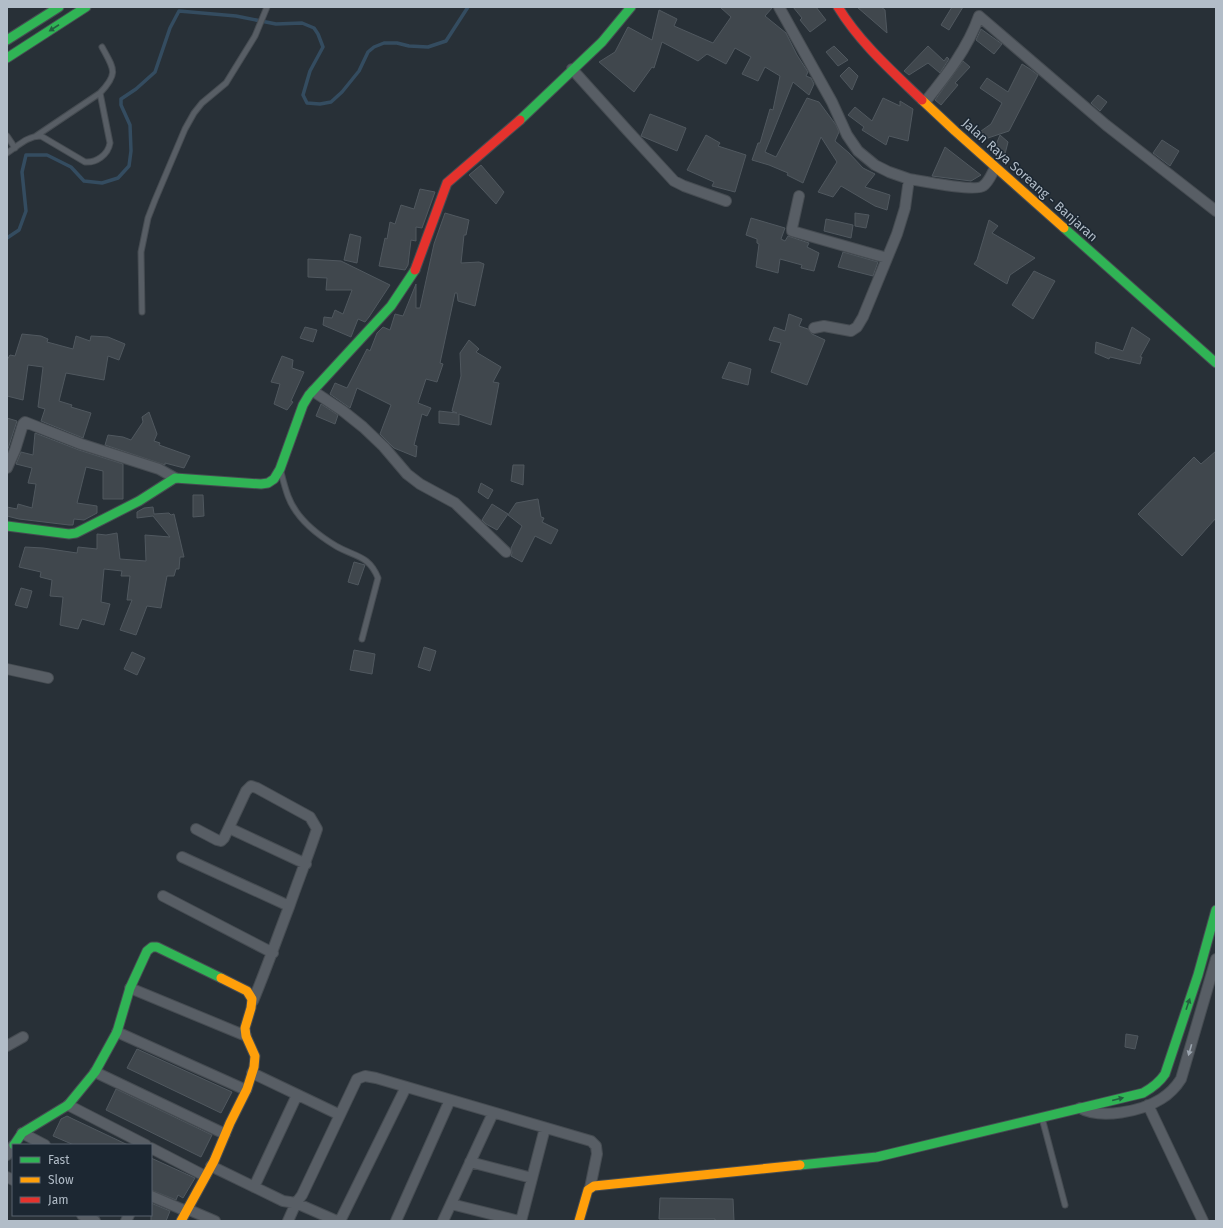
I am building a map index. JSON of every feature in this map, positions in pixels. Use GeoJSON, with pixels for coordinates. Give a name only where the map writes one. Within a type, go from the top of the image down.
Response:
{"type":"FeatureCollection","features":[{"type":"Feature","properties":{"kind":"street"},"geometry":{"type":"LineString","coordinates":[[7,40],[59,7]]}},
{"type":"Feature","properties":{"kind":"street"},"geometry":{"type":"LineString","coordinates":[[7,58],[86,7]]}},
{"type":"Feature","properties":{"kind":"street"},"geometry":{"type":"LineString","coordinates":[[7,468],[25,422],[81,444],[159,469],[175,478],[261,484],[268,483],[274,479],[280,469],[303,405],[313,391],[391,306],[417,267],[447,183],[524,117],[572,69],[602,42],[631,7]]}},
{"type":"Feature","properties":{"kind":"street"},"geometry":{"type":"LineString","coordinates":[[779,7],[832,102],[847,135],[858,151],[882,168],[909,179],[963,188],[982,187],[995,168]]}},
{"type":"Feature","properties":{"kind":"street","name":"Jalan Raya Soreang - Banjaran"},"geometry":{"type":"LineString","coordinates":[[838,7],[846,20],[878,58],[924,102],[995,168],[1216,363]]}},
{"type":"Feature","properties":{"kind":"street"},"geometry":{"type":"LineString","coordinates":[[924,102],[947,75],[979,16],[1106,125],[1216,211]]}},
{"type":"Feature","properties":{"kind":"street"},"geometry":{"type":"LineString","coordinates":[[572,69],[674,181],[726,201]]}},
{"type":"Feature","properties":{"kind":"street"},"geometry":{"type":"LineString","coordinates":[[814,328],[824,326],[846,331],[854,330],[863,316],[887,258],[905,208],[909,179]]}},
{"type":"Feature","properties":{"kind":"street"},"geometry":{"type":"LineString","coordinates":[[799,196],[792,231],[887,258]]}},
{"type":"Feature","properties":{"kind":"street"},"geometry":{"type":"LineString","coordinates":[[313,391],[343,411],[363,427],[384,447],[406,474],[420,484],[455,503],[506,552]]}},
{"type":"Feature","properties":{"kind":"street"},"geometry":{"type":"LineString","coordinates":[[7,526],[69,534],[76,533],[139,501],[175,478]]}},
{"type":"Feature","properties":{"kind":"street"},"geometry":{"type":"LineString","coordinates":[[7,670],[48,678]]}},
{"type":"Feature","properties":{"kind":"street"},"geometry":{"type":"LineString","coordinates":[[181,1221],[211,1166],[246,1090],[252,1073],[255,1058],[246,1036],[246,1024],[253,1001],[273,953],[289,906],[306,864],[317,829],[310,817],[251,786],[246,791],[224,838],[221,841],[196,829]]}},
{"type":"Feature","properties":{"kind":"street"},"geometry":{"type":"LineString","coordinates":[[229,828],[306,864]]}},
{"type":"Feature","properties":{"kind":"street"},"geometry":{"type":"LineString","coordinates":[[182,857],[289,906]]}},
{"type":"Feature","properties":{"kind":"street"},"geometry":{"type":"LineString","coordinates":[[163,896],[273,953]]}},
{"type":"Feature","properties":{"kind":"street"},"geometry":{"type":"LineString","coordinates":[[579,1221],[588,1190],[592,1187],[877,1156],[950,1140],[1080,1107],[1143,1093],[1160,1082],[1165,1074],[1198,975],[1216,910]]}},
{"type":"Feature","properties":{"kind":"street"},"geometry":{"type":"LineString","coordinates":[[14,1144],[22,1133],[68,1104],[96,1072],[117,1032],[130,988],[147,951],[152,947],[247,991],[252,995],[253,1001]]}},
{"type":"Feature","properties":{"kind":"street"},"geometry":{"type":"LineString","coordinates":[[1080,1107],[1091,1112],[1125,1112],[1148,1105],[1161,1099],[1176,1087],[1181,1079],[1216,959]]}},
{"type":"Feature","properties":{"kind":"street"},"geometry":{"type":"LineString","coordinates":[[1198,975],[1210,979]]}},
{"type":"Feature","properties":{"kind":"street"},"geometry":{"type":"LineString","coordinates":[[130,988],[246,1036]]}},
{"type":"Feature","properties":{"kind":"street"},"geometry":{"type":"LineString","coordinates":[[117,1032],[246,1090]]}},
{"type":"Feature","properties":{"kind":"street"},"geometry":{"type":"LineString","coordinates":[[7,1046],[23,1037]]}},
{"type":"Feature","properties":{"kind":"street"},"geometry":{"type":"LineString","coordinates":[[96,1072],[225,1134]]}},
{"type":"Feature","properties":{"kind":"street"},"geometry":{"type":"LineString","coordinates":[[252,1073],[340,1115]]}},
{"type":"Feature","properties":{"kind":"street"},"geometry":{"type":"LineString","coordinates":[[288,1221],[296,1203],[302,1195],[356,1080],[365,1076],[406,1086],[594,1143],[597,1154],[592,1187]]}},
{"type":"Feature","properties":{"kind":"street"},"geometry":{"type":"LineString","coordinates":[[211,1166],[283,1201],[296,1203],[339,1221],[406,1086]]}},
{"type":"Feature","properties":{"kind":"street"},"geometry":{"type":"LineString","coordinates":[[254,1187],[297,1095]]}},
{"type":"Feature","properties":{"kind":"street"},"geometry":{"type":"LineString","coordinates":[[396,1221],[450,1100]]}},
{"type":"Feature","properties":{"kind":"street"},"geometry":{"type":"LineString","coordinates":[[68,1104],[144,1144]]}},
{"type":"Feature","properties":{"kind":"street"},"geometry":{"type":"LineString","coordinates":[[1148,1105],[1203,1221]]}},
{"type":"Feature","properties":{"kind":"street"},"geometry":{"type":"LineString","coordinates":[[443,1221],[493,1112]]}},
{"type":"Feature","properties":{"kind":"street"},"geometry":{"type":"LineString","coordinates":[[451,1204],[520,1221],[545,1128]]}},
{"type":"Feature","properties":{"kind":"street"},"geometry":{"type":"LineString","coordinates":[[22,1133],[43,1144]]}},
{"type":"Feature","properties":{"kind":"street"},"geometry":{"type":"LineString","coordinates":[[152,1149],[206,1176]]}},
{"type":"Feature","properties":{"kind":"street"},"geometry":{"type":"LineString","coordinates":[[470,1162],[532,1178]]}},
{"type":"Feature","properties":{"kind":"street"},"geometry":{"type":"LineString","coordinates":[[152,1196],[215,1221]]}},
{"type":"Feature","properties":{"kind":"street"},"geometry":{"type":"LineString","coordinates":[[84,1216],[95,1221]]}},
{"type":"Feature","properties":{"kind":"lane"},"geometry":{"type":"LineString","coordinates":[[142,312],[141,252],[148,218],[155,200],[185,129],[194,113],[202,102],[226,83],[255,36],[267,7]]}},
{"type":"Feature","properties":{"kind":"lane"},"geometry":{"type":"LineString","coordinates":[[7,153],[27,139],[36,136],[100,93],[110,83],[113,76],[113,68],[102,47]]}},
{"type":"Feature","properties":{"kind":"lane"},"geometry":{"type":"LineString","coordinates":[[36,136],[40,136],[85,162],[91,162],[105,154],[110,143],[100,93]]}},
{"type":"Feature","properties":{"kind":"lane"},"geometry":{"type":"LineString","coordinates":[[7,136],[15,148]]}},
{"type":"Feature","properties":{"kind":"lane"},"geometry":{"type":"LineString","coordinates":[[280,469],[288,497],[300,518],[325,539],[367,560],[374,568],[378,578],[362,639]]}},
{"type":"Feature","properties":{"kind":"lane"},"geometry":{"type":"LineString","coordinates":[[1042,1117],[1065,1205]]}},
{"type":"Feature","properties":{"kind":"building"},"geometry":{"type":"Polygon","coordinates":[[[720,7],[773,7],[765,16],[786,33],[797,55],[808,72],[806,76],[811,78],[814,84],[809,95],[793,82],[765,152],[776,157],[807,98],[819,102],[836,125],[839,132],[835,141],[863,168],[875,174],[865,187],[890,195],[887,210],[875,206],[841,186],[833,197],[818,192],[837,162],[821,137],[803,183],[787,175],[788,173],[752,160],[758,143],[760,143],[770,109],[773,110],[780,76],[765,67],[758,81],[742,74],[751,57],[735,48],[726,64],[707,54],[698,61],[662,42],[654,68],[652,67],[634,92],[599,62],[615,52],[628,27],[652,40],[659,10],[677,19],[674,26],[713,43],[731,17],[720,7]]]}},
{"type":"Feature","properties":{"kind":"building"},"geometry":{"type":"Polygon","coordinates":[[[793,7],[816,7],[826,20],[810,32],[800,20],[802,18],[793,7]]]}},
{"type":"Feature","properties":{"kind":"building"},"geometry":{"type":"Polygon","coordinates":[[[857,7],[881,7],[885,10],[887,33],[857,7]]]}},
{"type":"Feature","properties":{"kind":"building"},"geometry":{"type":"Polygon","coordinates":[[[952,7],[963,7],[949,30],[941,25],[952,7]]]}},
{"type":"Feature","properties":{"kind":"building"},"geometry":{"type":"Polygon","coordinates":[[[981,29],[1002,44],[994,54],[976,40],[981,29]]]}},
{"type":"Feature","properties":{"kind":"building"},"geometry":{"type":"Polygon","coordinates":[[[834,46],[848,60],[838,66],[826,52],[834,46]]]}},
{"type":"Feature","properties":{"kind":"building"},"geometry":{"type":"Polygon","coordinates":[[[928,46],[944,61],[947,57],[949,59],[940,73],[928,63],[909,75],[904,71],[928,46]]]}},
{"type":"Feature","properties":{"kind":"building"},"geometry":{"type":"Polygon","coordinates":[[[963,61],[970,67],[955,83],[958,85],[941,105],[935,100],[963,61]]]}},
{"type":"Feature","properties":{"kind":"building"},"geometry":{"type":"Polygon","coordinates":[[[1022,64],[1038,75],[1009,131],[979,141],[974,136],[991,124],[1002,103],[980,88],[987,78],[1008,92],[1022,64]]]}},
{"type":"Feature","properties":{"kind":"building"},"geometry":{"type":"Polygon","coordinates":[[[849,67],[858,76],[852,90],[840,76],[849,67]]]}},
{"type":"Feature","properties":{"kind":"building"},"geometry":{"type":"Polygon","coordinates":[[[1098,95],[1107,102],[1100,111],[1091,103],[1098,95]]]}},
{"type":"Feature","properties":{"kind":"building"},"geometry":{"type":"Polygon","coordinates":[[[883,98],[900,106],[900,101],[913,109],[908,141],[889,136],[886,145],[862,130],[864,127],[848,115],[855,107],[872,121],[883,98]]]}},
{"type":"Feature","properties":{"kind":"building"},"geometry":{"type":"Polygon","coordinates":[[[650,114],[686,128],[677,151],[641,136],[650,114]]]}},
{"type":"Feature","properties":{"kind":"building"},"geometry":{"type":"Polygon","coordinates":[[[706,135],[720,143],[718,146],[746,155],[735,192],[712,186],[714,182],[687,170],[706,135]]]}},
{"type":"Feature","properties":{"kind":"building"},"geometry":{"type":"Polygon","coordinates":[[[1000,135],[1008,142],[1005,154],[995,147],[1000,135]]]}},
{"type":"Feature","properties":{"kind":"building"},"geometry":{"type":"Polygon","coordinates":[[[1162,140],[1179,151],[1170,166],[1153,153],[1162,140]]]}},
{"type":"Feature","properties":{"kind":"building"},"geometry":{"type":"Polygon","coordinates":[[[945,147],[981,175],[971,181],[932,176],[945,147]]]}},
{"type":"Feature","properties":{"kind":"building"},"geometry":{"type":"Polygon","coordinates":[[[481,165],[504,192],[496,204],[469,175],[481,165]]]}},
{"type":"Feature","properties":{"kind":"building"},"geometry":{"type":"Polygon","coordinates":[[[420,189],[435,192],[422,228],[416,227],[416,241],[411,240],[408,265],[405,270],[379,266],[385,238],[387,239],[390,222],[395,224],[401,205],[414,209],[420,189]]]}},
{"type":"Feature","properties":{"kind":"building"},"geometry":{"type":"Polygon","coordinates":[[[445,213],[469,220],[466,235],[464,235],[461,263],[479,262],[484,264],[475,306],[458,301],[457,293],[455,293],[440,363],[443,364],[437,382],[426,379],[418,403],[431,408],[427,416],[422,414],[414,445],[417,446],[416,457],[394,448],[380,434],[391,405],[357,388],[350,408],[330,394],[335,383],[347,388],[367,349],[370,351],[377,333],[383,327],[390,330],[395,314],[403,316],[416,284],[416,308],[420,308],[434,244],[445,213]]]}},
{"type":"Feature","properties":{"kind":"building"},"geometry":{"type":"Polygon","coordinates":[[[855,213],[869,215],[866,228],[855,226],[855,213]]]}},
{"type":"Feature","properties":{"kind":"building"},"geometry":{"type":"Polygon","coordinates":[[[751,218],[785,228],[781,239],[785,241],[788,236],[809,243],[807,247],[819,253],[814,271],[801,268],[802,265],[780,259],[778,273],[756,267],[759,244],[757,243],[757,239],[746,235],[751,218]]]}},
{"type":"Feature","properties":{"kind":"building"},"geometry":{"type":"Polygon","coordinates":[[[826,219],[853,225],[851,238],[824,231],[826,219]]]}},
{"type":"Feature","properties":{"kind":"building"},"geometry":{"type":"Polygon","coordinates":[[[989,220],[998,226],[992,233],[1035,258],[1010,275],[1007,284],[974,264],[977,260],[989,220]]]}},
{"type":"Feature","properties":{"kind":"building"},"geometry":{"type":"Polygon","coordinates":[[[350,234],[361,237],[357,263],[344,260],[350,234]]]}},
{"type":"Feature","properties":{"kind":"building"},"geometry":{"type":"Polygon","coordinates":[[[843,252],[878,262],[873,276],[838,267],[843,252]]]}},
{"type":"Feature","properties":{"kind":"building"},"geometry":{"type":"Polygon","coordinates":[[[308,259],[341,261],[390,285],[365,322],[358,319],[351,337],[323,325],[324,317],[332,318],[335,310],[343,314],[352,290],[326,290],[327,278],[308,277],[308,259]]]}},
{"type":"Feature","properties":{"kind":"building"},"geometry":{"type":"Polygon","coordinates":[[[1034,271],[1055,281],[1033,319],[1012,305],[1034,271]]]}},
{"type":"Feature","properties":{"kind":"building"},"geometry":{"type":"Polygon","coordinates":[[[789,314],[802,319],[799,326],[808,329],[812,334],[825,340],[807,385],[771,372],[781,343],[769,340],[774,327],[785,331],[789,314]]]}},
{"type":"Feature","properties":{"kind":"building"},"geometry":{"type":"Polygon","coordinates":[[[305,327],[317,330],[313,342],[300,338],[305,327]]]}},
{"type":"Feature","properties":{"kind":"building"},"geometry":{"type":"Polygon","coordinates":[[[1132,327],[1150,339],[1140,357],[1142,357],[1140,364],[1110,357],[1109,359],[1095,353],[1096,342],[1123,351],[1132,327]]]}},
{"type":"Feature","properties":{"kind":"building"},"geometry":{"type":"Polygon","coordinates":[[[22,334],[41,336],[48,339],[47,342],[73,349],[76,336],[90,341],[91,336],[108,337],[125,344],[119,360],[108,356],[104,380],[66,373],[59,401],[72,405],[71,407],[91,413],[83,438],[41,421],[45,409],[38,407],[43,367],[28,365],[23,400],[7,396],[7,360],[10,355],[15,356],[22,334]]]}},
{"type":"Feature","properties":{"kind":"building"},"geometry":{"type":"Polygon","coordinates":[[[469,340],[479,349],[476,352],[501,367],[493,382],[499,383],[491,425],[459,414],[459,425],[439,423],[439,411],[457,413],[452,411],[461,376],[460,353],[469,340]]]}},
{"type":"Feature","properties":{"kind":"building"},"geometry":{"type":"Polygon","coordinates":[[[282,356],[293,360],[292,368],[304,372],[291,401],[293,402],[287,410],[274,404],[280,384],[271,382],[282,356]]]}},
{"type":"Feature","properties":{"kind":"building"},"geometry":{"type":"Polygon","coordinates":[[[729,362],[751,369],[748,385],[722,378],[729,362]]]}},
{"type":"Feature","properties":{"kind":"building"},"geometry":{"type":"Polygon","coordinates":[[[321,404],[338,415],[335,424],[316,416],[321,404]]]}},
{"type":"Feature","properties":{"kind":"building"},"geometry":{"type":"Polygon","coordinates":[[[149,412],[157,434],[154,441],[160,443],[159,445],[190,456],[184,468],[165,463],[165,465],[105,445],[108,435],[123,437],[131,440],[143,422],[142,417],[149,412]]]}},
{"type":"Feature","properties":{"kind":"building"},"geometry":{"type":"Polygon","coordinates":[[[7,418],[17,421],[7,452],[7,418]]]}},
{"type":"Feature","properties":{"kind":"building"},"geometry":{"type":"Polygon","coordinates":[[[35,433],[79,450],[123,464],[123,499],[103,499],[103,471],[86,467],[77,503],[97,506],[97,513],[84,520],[74,519],[73,525],[19,519],[7,516],[7,507],[17,509],[18,504],[32,508],[36,484],[28,483],[32,468],[16,464],[21,452],[33,455],[35,433]]]}},
{"type":"Feature","properties":{"kind":"building"},"geometry":{"type":"Polygon","coordinates":[[[1216,451],[1216,518],[1182,556],[1138,514],[1194,457],[1201,464],[1216,451]]]}},
{"type":"Feature","properties":{"kind":"building"},"geometry":{"type":"Polygon","coordinates":[[[513,465],[524,465],[523,485],[511,481],[513,465]]]}},
{"type":"Feature","properties":{"kind":"building"},"geometry":{"type":"Polygon","coordinates":[[[481,483],[493,490],[488,499],[478,492],[481,483]]]}},
{"type":"Feature","properties":{"kind":"building"},"geometry":{"type":"Polygon","coordinates":[[[193,495],[203,495],[204,516],[193,517],[193,495]]]}},
{"type":"Feature","properties":{"kind":"building"},"geometry":{"type":"Polygon","coordinates":[[[538,499],[541,517],[544,518],[542,522],[558,530],[551,544],[535,536],[522,562],[511,556],[511,548],[522,526],[508,515],[516,503],[538,499]]]}},
{"type":"Feature","properties":{"kind":"building"},"geometry":{"type":"Polygon","coordinates":[[[492,504],[508,514],[497,530],[482,520],[492,504]]]}},
{"type":"Feature","properties":{"kind":"building"},"geometry":{"type":"Polygon","coordinates":[[[153,507],[154,514],[174,514],[184,557],[180,557],[179,569],[176,569],[174,576],[167,576],[161,608],[147,606],[136,635],[120,630],[132,600],[127,600],[130,576],[121,576],[122,571],[104,569],[101,602],[110,604],[104,625],[82,619],[78,629],[60,625],[63,597],[50,596],[52,580],[40,577],[41,572],[19,567],[25,547],[77,553],[78,547],[97,549],[97,534],[106,535],[117,533],[120,559],[146,561],[145,535],[170,537],[153,516],[137,518],[137,512],[144,508],[153,507]]]}},
{"type":"Feature","properties":{"kind":"building"},"geometry":{"type":"Polygon","coordinates":[[[354,562],[365,565],[358,585],[348,582],[354,562]]]}},
{"type":"Feature","properties":{"kind":"building"},"geometry":{"type":"Polygon","coordinates":[[[21,588],[32,591],[27,608],[15,605],[21,588]]]}},
{"type":"Feature","properties":{"kind":"building"},"geometry":{"type":"Polygon","coordinates":[[[424,647],[436,651],[430,671],[418,667],[424,647]]]}},
{"type":"Feature","properties":{"kind":"building"},"geometry":{"type":"Polygon","coordinates":[[[354,650],[375,654],[372,674],[350,670],[354,650]]]}},
{"type":"Feature","properties":{"kind":"building"},"geometry":{"type":"Polygon","coordinates":[[[132,652],[145,658],[137,675],[124,669],[132,652]]]}},
{"type":"Feature","properties":{"kind":"building"},"geometry":{"type":"Polygon","coordinates":[[[1126,1034],[1138,1036],[1135,1049],[1125,1047],[1126,1034]]]}},
{"type":"Feature","properties":{"kind":"building"},"geometry":{"type":"Polygon","coordinates":[[[137,1049],[232,1092],[221,1113],[127,1068],[137,1049]]]}},
{"type":"Feature","properties":{"kind":"building"},"geometry":{"type":"Polygon","coordinates":[[[116,1089],[212,1135],[201,1157],[106,1110],[116,1089]]]}},
{"type":"Feature","properties":{"kind":"building"},"geometry":{"type":"Polygon","coordinates":[[[67,1116],[126,1144],[72,1144],[53,1136],[61,1119],[67,1116]]]}},
{"type":"Feature","properties":{"kind":"building"},"geometry":{"type":"Polygon","coordinates":[[[152,1158],[195,1178],[183,1198],[178,1195],[176,1200],[152,1190],[152,1158]]]}},
{"type":"Feature","properties":{"kind":"building"},"geometry":{"type":"Polygon","coordinates":[[[660,1198],[733,1199],[734,1221],[715,1221],[715,1219],[659,1219],[660,1198]]]}},
{"type":"Feature","properties":{"kind":"building"},"geometry":{"type":"Polygon","coordinates":[[[152,1203],[170,1211],[166,1221],[151,1221],[152,1203]]]}},
{"type":"Feature","properties":{"kind":"waterway"},"geometry":{"type":"LineString","coordinates":[[7,238],[19,230],[26,211],[22,172],[26,155],[47,155],[71,167],[84,181],[102,183],[118,178],[129,166],[131,151],[130,125],[121,105],[121,99],[136,89],[155,72],[170,28],[179,11],[236,16],[276,24],[302,23],[314,28],[323,47],[310,71],[303,95],[307,103],[320,104],[331,102],[342,92],[359,71],[368,52],[374,47],[384,43],[428,47],[446,41],[468,7]]}},
{"type":"Feature","properties":{"kind":"traffic: fast"},"geometry":{"type":"LineString","coordinates":[[7,40],[59,7]]}},
{"type":"Feature","properties":{"kind":"traffic: fast"},"geometry":{"type":"LineString","coordinates":[[7,58],[86,7]]}},
{"type":"Feature","properties":{"kind":"traffic: fast"},"geometry":{"type":"LineString","coordinates":[[520,120],[602,42],[631,7]]}},
{"type":"Feature","properties":{"kind":"traffic: fast"},"geometry":{"type":"LineString","coordinates":[[1064,228],[1216,363]]}},
{"type":"Feature","properties":{"kind":"traffic: fast"},"geometry":{"type":"LineString","coordinates":[[7,526],[69,534],[76,533],[139,501],[175,478],[261,484],[268,483],[274,479],[280,469],[303,405],[309,395],[391,306],[415,270]]}},
{"type":"Feature","properties":{"kind":"traffic: fast"},"geometry":{"type":"LineString","coordinates":[[800,1165],[877,1157],[1143,1093],[1158,1083],[1165,1074],[1198,975],[1216,910]]}},
{"type":"Feature","properties":{"kind":"traffic: fast"},"geometry":{"type":"LineString","coordinates":[[15,1144],[22,1133],[68,1105],[95,1072],[117,1032],[130,988],[147,951],[152,947],[157,947],[221,978]]}},
{"type":"Feature","properties":{"kind":"traffic: slow"},"geometry":{"type":"LineString","coordinates":[[922,100],[1064,228]]}},
{"type":"Feature","properties":{"kind":"traffic: slow"},"geometry":{"type":"LineString","coordinates":[[181,1221],[214,1161],[230,1123],[247,1089],[254,1067],[255,1056],[246,1036],[245,1028],[252,999],[247,991],[221,978]]}},
{"type":"Feature","properties":{"kind":"traffic: slow"},"geometry":{"type":"LineString","coordinates":[[579,1221],[588,1190],[594,1186],[800,1165]]}},
{"type":"Feature","properties":{"kind":"traffic: jam"},"geometry":{"type":"LineString","coordinates":[[838,7],[866,45],[922,100]]}},
{"type":"Feature","properties":{"kind":"traffic: jam"},"geometry":{"type":"LineString","coordinates":[[415,270],[447,183],[520,120]]}}]}
